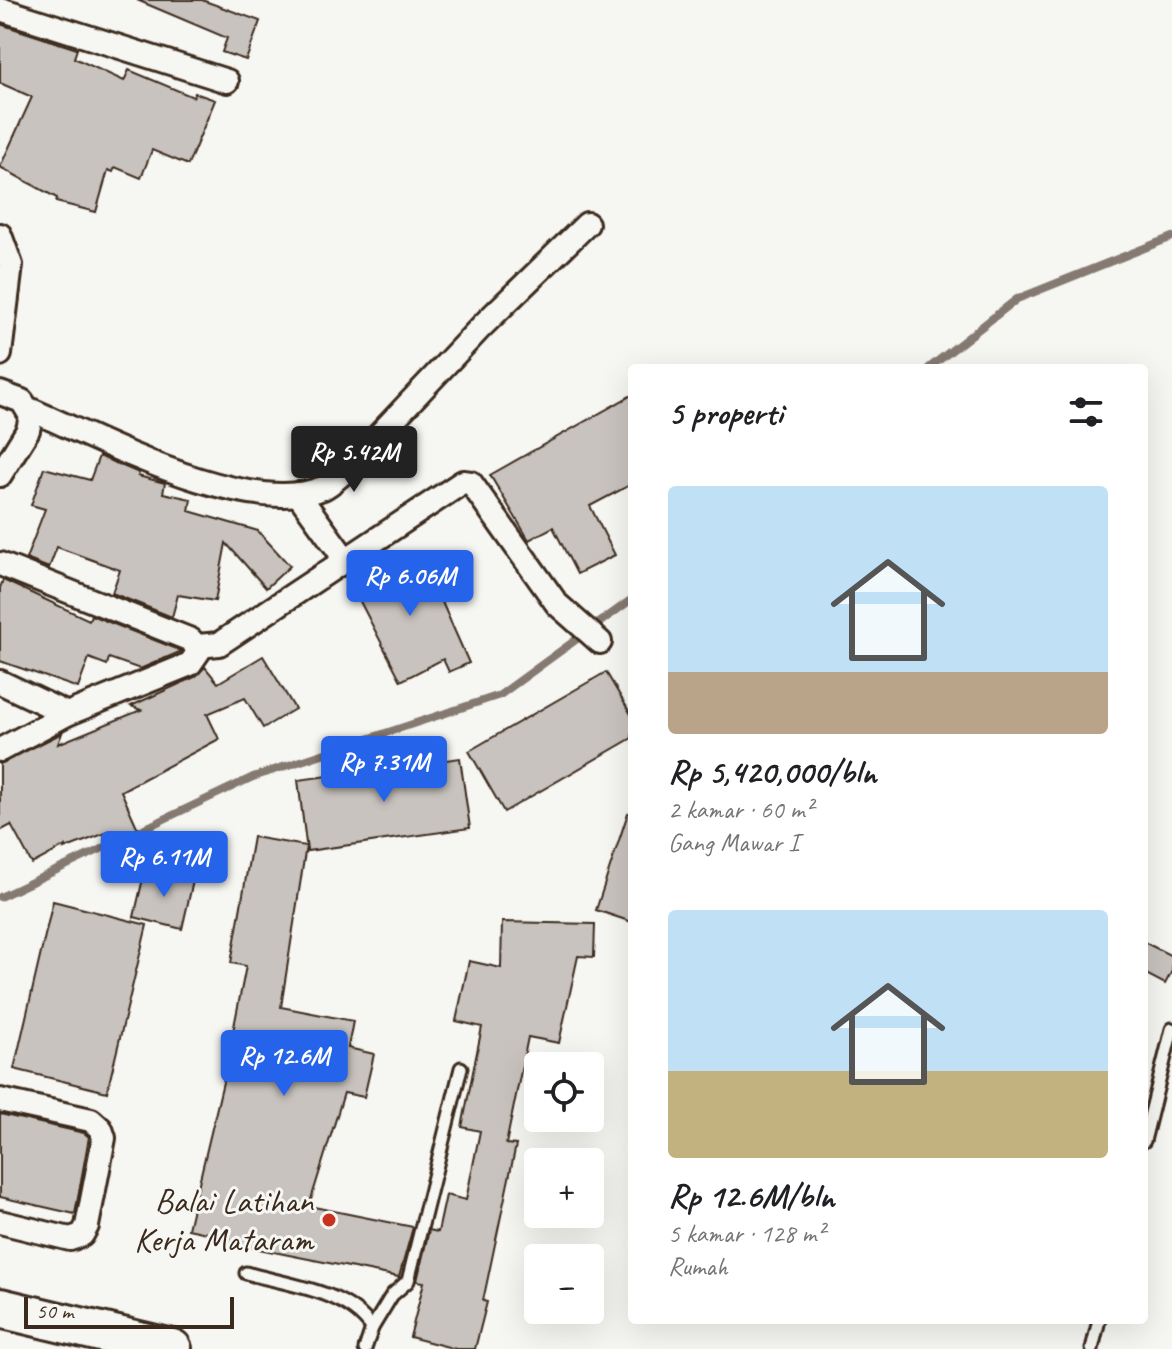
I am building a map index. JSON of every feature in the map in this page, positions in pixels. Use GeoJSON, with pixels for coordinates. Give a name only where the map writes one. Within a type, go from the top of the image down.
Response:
{"type":"FeatureCollection","features":[{"type":"Feature","properties":{"kind":"highway"},"geometry":{"type":"LineString","coordinates":[[0,1308],[172,1349]]}},
{"type":"Feature","properties":{"kind":"street"},"geometry":{"type":"LineString","coordinates":[[0,9],[227,81]]}},
{"type":"Feature","properties":{"kind":"street"},"geometry":{"type":"LineString","coordinates":[[15,400],[194,478],[247,491],[298,494],[324,487],[343,473],[482,326],[587,224]]}},
{"type":"Feature","properties":{"kind":"street"},"geometry":{"type":"LineString","coordinates":[[0,235],[11,265],[0,354]]}},
{"type":"Feature","properties":{"kind":"street"},"geometry":{"type":"LineString","coordinates":[[0,475],[28,430],[15,400]]}},
{"type":"Feature","properties":{"kind":"street"},"geometry":{"type":"LineString","coordinates":[[0,750],[67,714],[184,667],[198,650],[219,644],[455,485],[471,483],[557,604],[600,642]]}},
{"type":"Feature","properties":{"kind":"street"},"geometry":{"type":"LineString","coordinates":[[298,494],[345,559]]}},
{"type":"Feature","properties":{"kind":"street"},"geometry":{"type":"LineString","coordinates":[[0,564],[191,640],[198,650]]}},
{"type":"Feature","properties":{"kind":"street"},"geometry":{"type":"LineString","coordinates":[[0,682],[67,714]]}},
{"type":"Feature","properties":{"kind":"street"},"geometry":{"type":"LineString","coordinates":[[0,1100],[91,1120],[101,1129],[104,1138],[87,1226],[82,1235],[70,1239],[0,1222]]}},
{"type":"Feature","properties":{"kind":"lane"},"geometry":{"type":"LineString","coordinates":[[1148,1125],[1172,1029]]}},
{"type":"Feature","properties":{"kind":"lane"},"geometry":{"type":"LineString","coordinates":[[365,1349],[372,1328],[392,1295],[408,1281],[461,1068]]}},
{"type":"Feature","properties":{"kind":"lane"},"geometry":{"type":"LineString","coordinates":[[246,1273],[332,1297],[360,1310],[372,1328]]}},
{"type":"Feature","properties":{"kind":"lane"},"geometry":{"type":"LineString","coordinates":[[1092,1349],[1098,1324]]}},
{"type":"Feature","properties":{"kind":"building"},"geometry":{"type":"Polygon","coordinates":[[[137,0],[202,0],[260,21],[246,60],[222,52],[227,38],[137,0]]]}},
{"type":"Feature","properties":{"kind":"building"},"geometry":{"type":"Polygon","coordinates":[[[0,24],[77,49],[74,58],[124,81],[129,70],[193,97],[195,93],[215,100],[188,165],[152,150],[141,178],[115,167],[113,172],[108,170],[96,212],[56,202],[57,198],[0,167],[32,97],[0,83],[0,24]]]}},
{"type":"Feature","properties":{"kind":"building"},"geometry":{"type":"Polygon","coordinates":[[[628,397],[628,486],[590,506],[615,555],[577,574],[553,527],[529,540],[490,475],[628,397]]]}},
{"type":"Feature","properties":{"kind":"building"},"geometry":{"type":"Polygon","coordinates":[[[99,456],[139,473],[138,476],[165,483],[163,493],[191,499],[189,511],[258,531],[290,566],[266,588],[226,543],[215,601],[178,595],[172,617],[112,593],[120,570],[57,547],[49,568],[26,559],[45,509],[31,505],[44,468],[90,480],[99,456]]]}},
{"type":"Feature","properties":{"kind":"building"},"geometry":{"type":"Polygon","coordinates":[[[422,557],[469,663],[449,672],[443,659],[401,681],[350,582],[384,565],[388,572],[422,557]]]}},
{"type":"Feature","properties":{"kind":"building"},"geometry":{"type":"Polygon","coordinates":[[[3,580],[89,620],[91,615],[182,651],[140,669],[109,658],[107,665],[89,658],[78,688],[0,661],[0,588],[3,580]]]}},
{"type":"Feature","properties":{"kind":"building"},"geometry":{"type":"Polygon","coordinates":[[[263,656],[295,709],[263,728],[245,698],[207,714],[219,739],[121,791],[138,829],[114,839],[111,831],[64,849],[65,846],[32,864],[11,825],[0,831],[0,764],[62,733],[58,744],[141,710],[131,706],[195,677],[205,667],[218,683],[263,656]]]}},
{"type":"Feature","properties":{"kind":"building"},"geometry":{"type":"Polygon","coordinates":[[[606,672],[628,709],[628,740],[504,812],[469,751],[606,672]]]}},
{"type":"Feature","properties":{"kind":"building"},"geometry":{"type":"Polygon","coordinates":[[[460,758],[470,828],[307,851],[298,780],[460,758]]]}},
{"type":"Feature","properties":{"kind":"building"},"geometry":{"type":"Polygon","coordinates":[[[628,813],[628,921],[596,910],[628,813]]]}},
{"type":"Feature","properties":{"kind":"building"},"geometry":{"type":"Polygon","coordinates":[[[253,837],[306,846],[281,1007],[353,1021],[348,1048],[374,1054],[364,1097],[344,1093],[309,1206],[413,1227],[399,1277],[229,1243],[230,1238],[188,1229],[223,1082],[246,966],[231,963],[253,837]]]}},
{"type":"Feature","properties":{"kind":"building"},"geometry":{"type":"Polygon","coordinates":[[[145,870],[193,881],[182,929],[134,917],[145,870]]]}},
{"type":"Feature","properties":{"kind":"building"},"geometry":{"type":"Polygon","coordinates":[[[53,901],[147,925],[107,1092],[14,1069],[53,901]]]}},
{"type":"Feature","properties":{"kind":"building"},"geometry":{"type":"Polygon","coordinates":[[[502,922],[595,924],[594,957],[578,956],[559,1043],[528,1037],[506,1144],[516,1145],[483,1301],[487,1302],[475,1349],[456,1349],[410,1337],[424,1282],[417,1281],[429,1230],[438,1232],[446,1195],[466,1200],[480,1131],[462,1127],[482,1027],[456,1021],[469,961],[501,968],[502,922]]]}},
{"type":"Feature","properties":{"kind":"building"},"geometry":{"type":"Polygon","coordinates":[[[1148,944],[1172,956],[1172,971],[1165,984],[1148,975],[1148,944]]]}},
{"type":"Feature","properties":{"kind":"building"},"geometry":{"type":"Polygon","coordinates":[[[0,1114],[84,1133],[89,1137],[75,1214],[0,1197],[0,1114]]]}},
{"type":"Feature","properties":{"kind":"waterway"},"geometry":{"type":"LineString","coordinates":[[934,364],[1017,299],[1172,237]]}},
{"type":"Feature","properties":{"kind":"waterway"},"geometry":{"type":"LineString","coordinates":[[0,897],[253,777],[500,695],[628,602]]}},
{"type":"Feature","properties":{"kind":"place","name":"Balai Latihan Kerja Mataram"},"geometry":{"type":"Point","coordinates":[329,1220]}}]}
